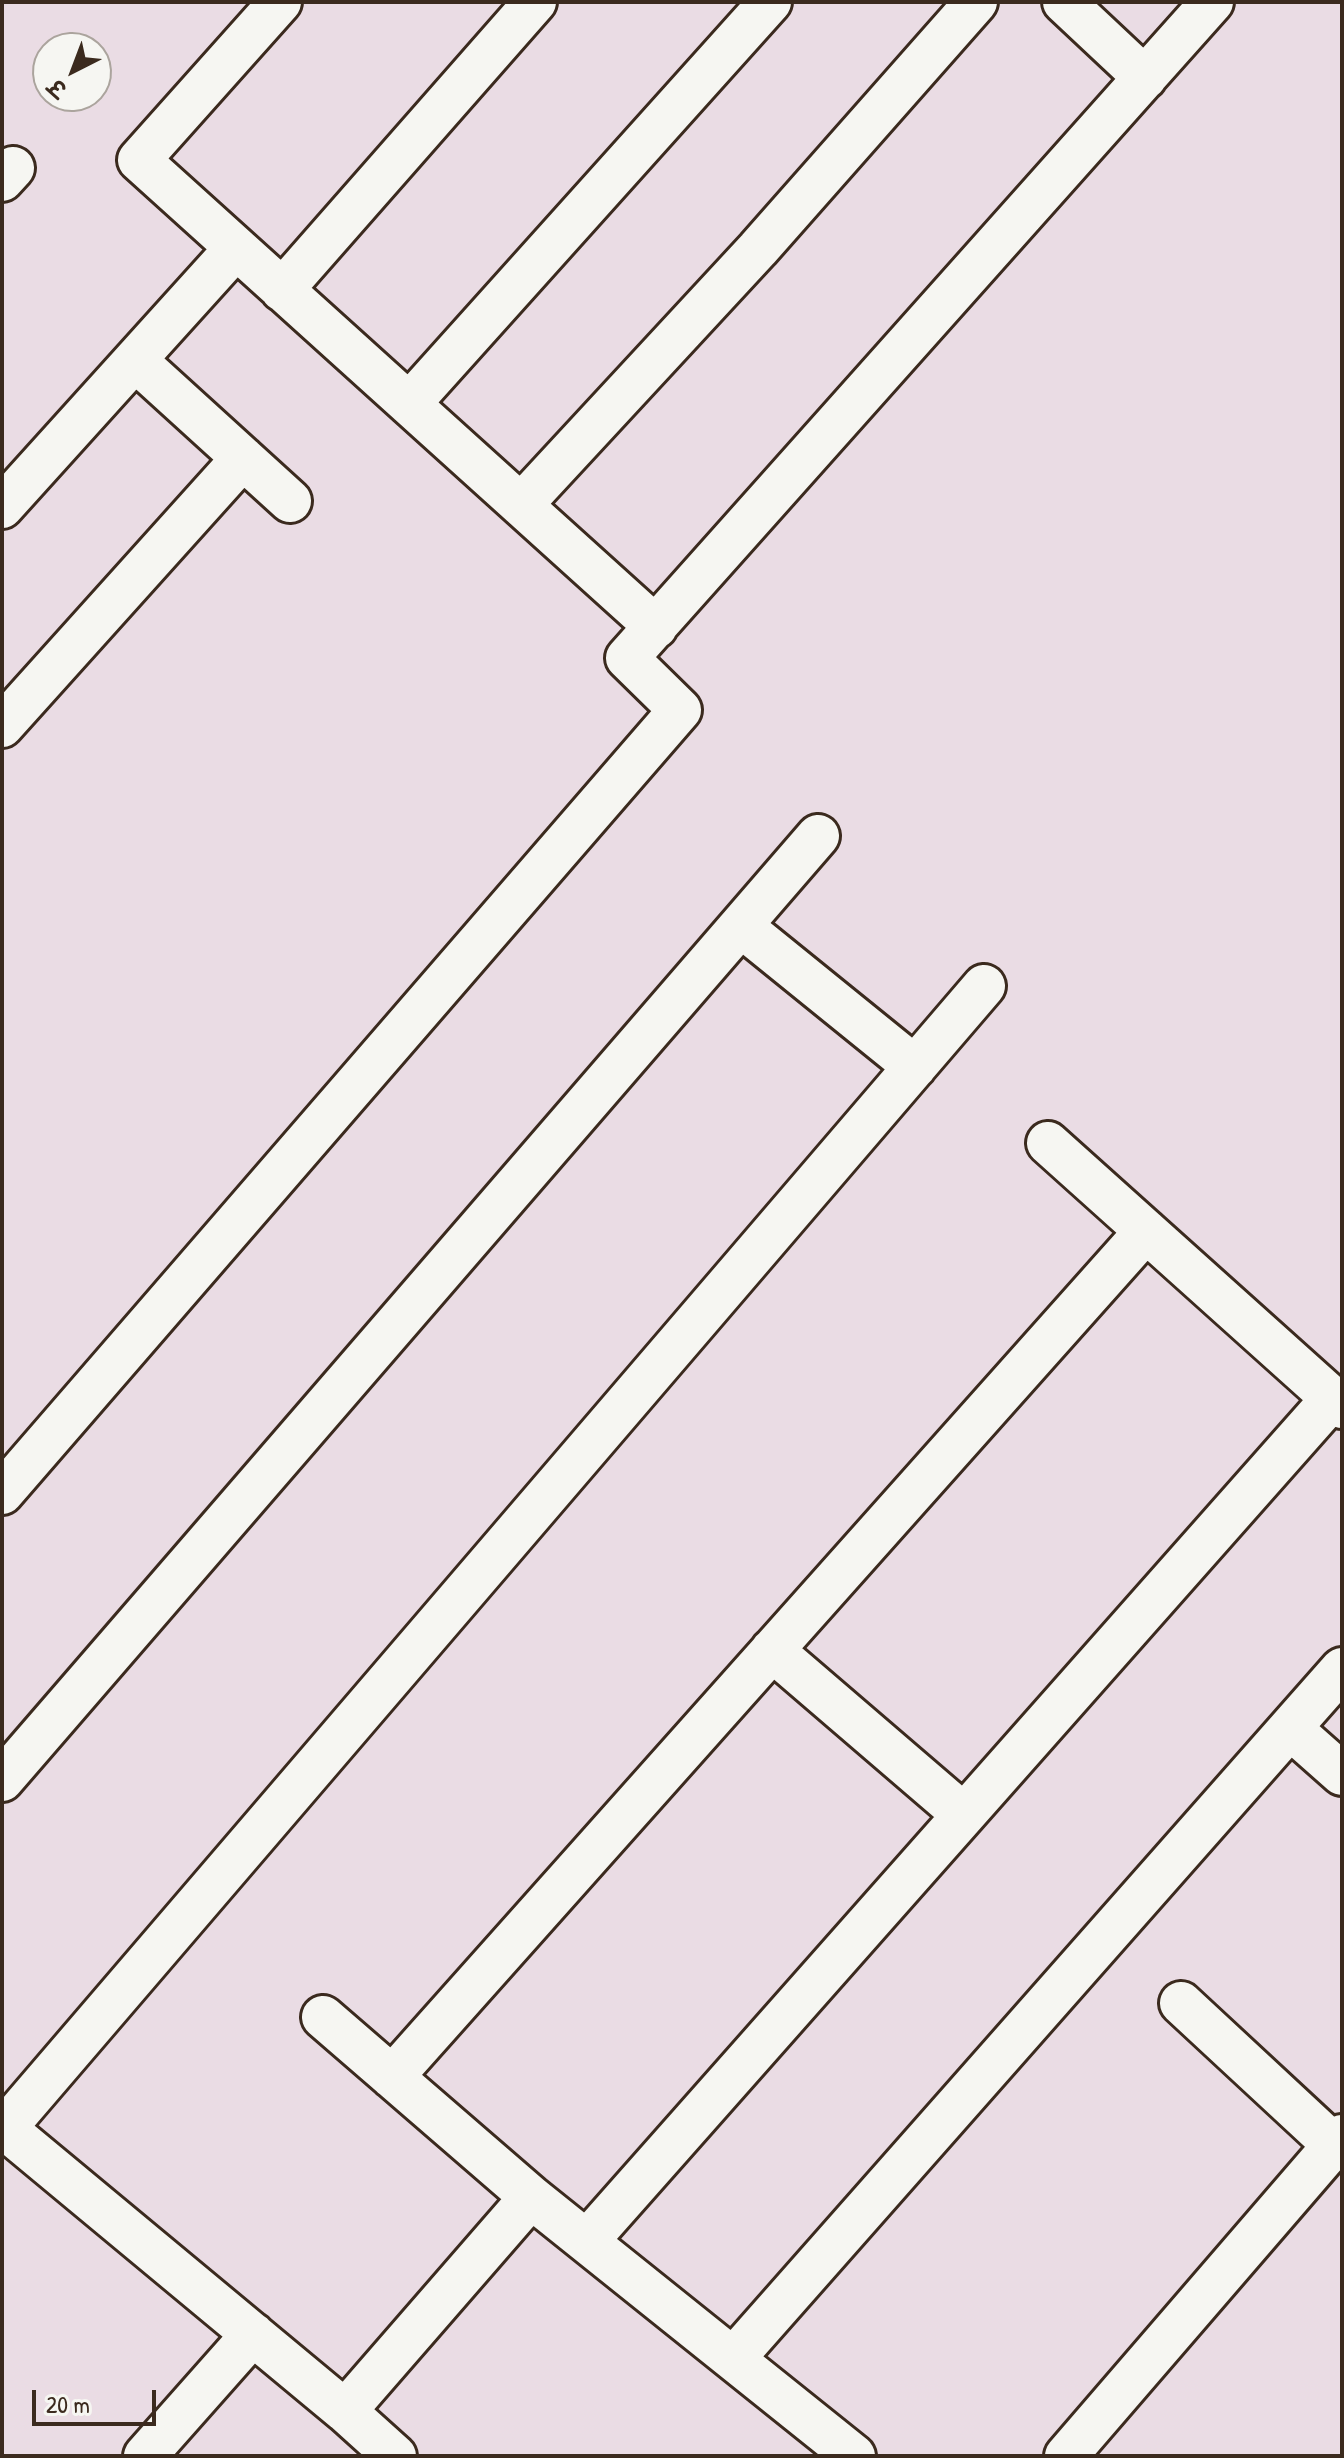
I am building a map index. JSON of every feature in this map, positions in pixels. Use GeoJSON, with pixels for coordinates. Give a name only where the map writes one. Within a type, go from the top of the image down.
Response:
{"type":"FeatureCollection","features":[{"type":"Feature","properties":{"kind":"street"},"geometry":{"type":"LineString","coordinates":[[280,2],[139,160],[656,627]]}},
{"type":"Feature","properties":{"kind":"street"},"geometry":{"type":"LineString","coordinates":[[282,290],[535,2]]}},
{"type":"Feature","properties":{"kind":"street"},"geometry":{"type":"LineString","coordinates":[[409,404],[770,2]]}},
{"type":"Feature","properties":{"kind":"street"},"geometry":{"type":"LineString","coordinates":[[521,505],[758,249],[976,2]]}},
{"type":"Feature","properties":{"kind":"street"},"geometry":{"type":"LineString","coordinates":[[1064,2],[1145,78]]}},
{"type":"Feature","properties":{"kind":"street"},"geometry":{"type":"LineString","coordinates":[[2,1493],[680,710],[627,658],[1212,2]]}},
{"type":"Feature","properties":{"kind":"street"},"geometry":{"type":"LineString","coordinates":[[2,507],[236,248]]}},
{"type":"Feature","properties":{"kind":"street"},"geometry":{"type":"LineString","coordinates":[[135,360],[290,501]]}},
{"type":"Feature","properties":{"kind":"street"},"geometry":{"type":"LineString","coordinates":[[2,726],[243,458]]}},
{"type":"Feature","properties":{"kind":"street"},"geometry":{"type":"LineString","coordinates":[[2,1780],[818,836]]}},
{"type":"Feature","properties":{"kind":"street"},"geometry":{"type":"LineString","coordinates":[[741,926],[915,1067]]}},
{"type":"Feature","properties":{"kind":"street"},"geometry":{"type":"LineString","coordinates":[[395,2456],[4,2127],[984,986]]}},
{"type":"Feature","properties":{"kind":"street"},"geometry":{"type":"LineString","coordinates":[[587,2241],[964,1815],[1337,1403],[1048,1143]]}},
{"type":"Feature","properties":{"kind":"street"},"geometry":{"type":"LineString","coordinates":[[392,2077],[1146,1231]]}},
{"type":"Feature","properties":{"kind":"street"},"geometry":{"type":"LineString","coordinates":[[772,1650],[964,1815]]}},
{"type":"Feature","properties":{"kind":"street"},"geometry":{"type":"LineString","coordinates":[[733,2359],[1342,1669]]}},
{"type":"Feature","properties":{"kind":"street"},"geometry":{"type":"LineString","coordinates":[[1290,1728],[1342,1774]]}},
{"type":"Feature","properties":{"kind":"street"},"geometry":{"type":"LineString","coordinates":[[1066,2456],[1338,2140],[1181,2003]]}},
{"type":"Feature","properties":{"kind":"street"},"geometry":{"type":"LineString","coordinates":[[323,2017],[531,2197],[854,2456]]}},
{"type":"Feature","properties":{"kind":"street"},"geometry":{"type":"LineString","coordinates":[[345,2411],[531,2197]]}},
{"type":"Feature","properties":{"kind":"street"},"geometry":{"type":"LineString","coordinates":[[145,2456],[253,2334]]}}]}
